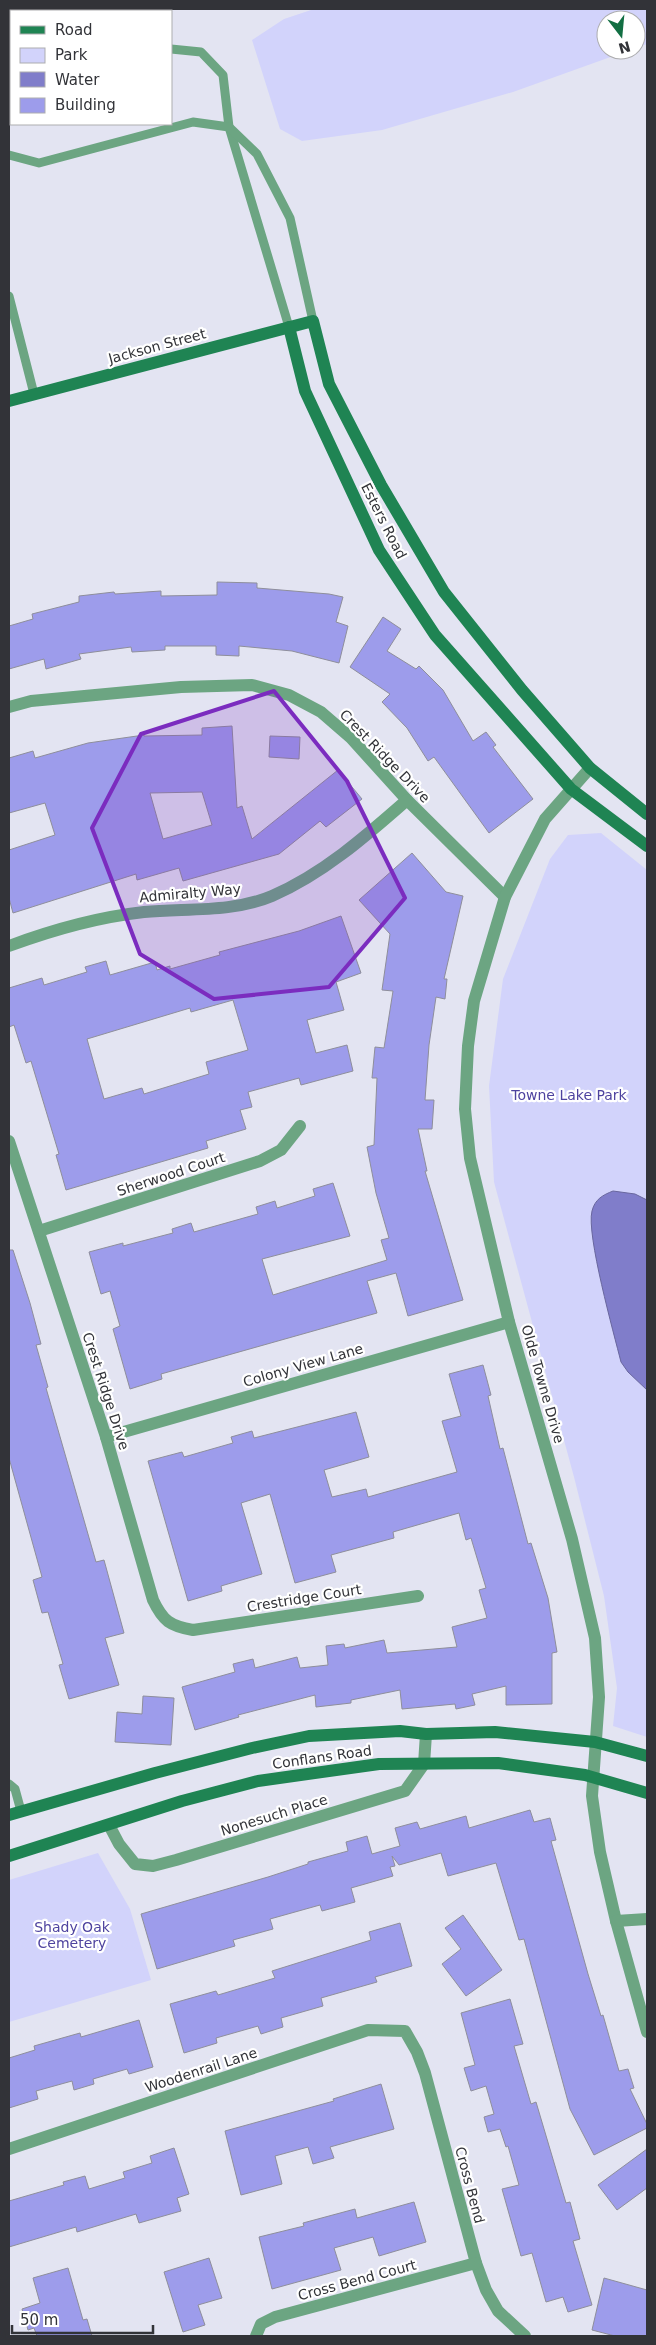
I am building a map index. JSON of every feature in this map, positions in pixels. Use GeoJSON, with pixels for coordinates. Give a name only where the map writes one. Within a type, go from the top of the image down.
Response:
{"type":"FeatureCollection","features":[{"type":"Feature","properties":{"kind":"street","name":"Jackson Street"},"geometry":{"type":"LineString","coordinates":[[9,401],[313,322]]}},
{"type":"Feature","properties":{"kind":"street","name":"Esters Road"},"geometry":{"type":"LineString","coordinates":[[313,322],[329,384],[380,485],[444,592],[522,690],[590,768],[647,814]]}},
{"type":"Feature","properties":{"kind":"street","name":"Esters Road"},"geometry":{"type":"LineString","coordinates":[[289,327],[305,391],[379,550],[435,635],[571,789],[647,846]]}},
{"type":"Feature","properties":{"kind":"street","name":"Crest Ridge Drive"},"geometry":{"type":"LineString","coordinates":[[9,707],[30,701],[181,687],[252,685],[289,696],[321,712],[350,738],[407,800],[505,897]]}},
{"type":"Feature","properties":{"kind":"street","name":"Olde Towne Drive"},"geometry":{"type":"LineString","coordinates":[[590,768],[545,819],[505,897],[474,1001],[468,1046],[465,1109],[470,1158],[509,1322],[572,1539],[595,1638],[600,1697],[591,1789],[600,1852],[616,1921],[647,2032]]}},
{"type":"Feature","properties":{"kind":"street","name":"Admiralty Way"},"geometry":{"type":"LineString","coordinates":[[9,946],[87,922],[144,912],[202,910],[249,903],[271,896],[300,881],[339,856],[361,840],[407,800]]}},
{"type":"Feature","properties":{"kind":"street","name":"Sherwood Court"},"geometry":{"type":"LineString","coordinates":[[39,1231],[260,1161],[281,1150],[300,1126]]}},
{"type":"Feature","properties":{"kind":"street","name":"Crest Ridge Drive"},"geometry":{"type":"LineString","coordinates":[[9,1141],[106,1437],[153,1600],[161,1616],[175,1627],[193,1630]]}},
{"type":"Feature","properties":{"kind":"street","name":"Colony View Lane"},"geometry":{"type":"LineString","coordinates":[[106,1437],[509,1322]]}},
{"type":"Feature","properties":{"kind":"street","name":"Crestridge Court"},"geometry":{"type":"LineString","coordinates":[[193,1630],[418,1596]]}},
{"type":"Feature","properties":{"kind":"street","name":"Conflans Road"},"geometry":{"type":"LineString","coordinates":[[9,1815],[155,1773],[252,1748],[309,1736],[400,1731],[426,1734],[496,1732],[595,1742],[647,1756]]}},
{"type":"Feature","properties":{"kind":"street"},"geometry":{"type":"LineString","coordinates":[[424,1764],[426,1734]]}},
{"type":"Feature","properties":{"kind":"street","name":"Conflans Road"},"geometry":{"type":"LineString","coordinates":[[9,1856],[258,1781],[323,1770],[379,1764],[498,1763],[592,1777],[647,1793]]}},
{"type":"Feature","properties":{"kind":"street","name":"Nonesuch Place"},"geometry":{"type":"LineString","coordinates":[[109,1825],[119,1844],[135,1864],[153,1866],[405,1791],[424,1764]]}},
{"type":"Feature","properties":{"kind":"street"},"geometry":{"type":"LineString","coordinates":[[616,1921],[647,1918]]}},
{"type":"Feature","properties":{"kind":"street","name":"Woodenrail Lane"},"geometry":{"type":"LineString","coordinates":[[9,2149],[368,2030],[405,2031]]}},
{"type":"Feature","properties":{"kind":"street","name":"Cross Bend"},"geometry":{"type":"LineString","coordinates":[[405,2031],[417,2052],[425,2074],[476,2264],[486,2290],[498,2311],[524,2336]]}},
{"type":"Feature","properties":{"kind":"street","name":"Cross Bend Court"},"geometry":{"type":"LineString","coordinates":[[256,2336],[261,2324],[274,2317],[476,2264]]}},
{"type":"Feature","properties":{"kind":"lane","name":"Esters Road"},"geometry":{"type":"LineString","coordinates":[[172,49],[201,52],[223,75],[229,127],[289,327]]}},
{"type":"Feature","properties":{"kind":"lane"},"geometry":{"type":"LineString","coordinates":[[9,155],[39,163],[192,122],[229,127]]}},
{"type":"Feature","properties":{"kind":"lane","name":"Esters Road"},"geometry":{"type":"LineString","coordinates":[[229,127],[257,154],[290,218],[313,322]]}},
{"type":"Feature","properties":{"kind":"lane"},"geometry":{"type":"LineString","coordinates":[[9,296],[34,394]]}},
{"type":"Feature","properties":{"kind":"lane"},"geometry":{"type":"LineString","coordinates":[[9,1784],[15,1789],[22,1811]]}},
{"type":"Feature","properties":{"kind":"highlighted area"},"geometry":{"type":"Polygon","coordinates":[[[274,691],[347,781],[405,898],[329,987],[214,999],[140,954],[92,828],[141,734],[274,691]]]}},
{"type":"Feature","properties":{"kind":"green space"},"geometry":{"type":"Polygon","coordinates":[[[314,9],[647,9],[647,44],[646,10],[596,10],[596,60],[602,60],[513,92],[382,130],[302,141],[280,129],[252,40],[284,19],[314,9]]]}},
{"type":"Feature","properties":{"kind":"green space","name":"Towne Lake Park"},"geometry":{"type":"Polygon","coordinates":[[[601,833],[647,870],[647,1737],[613,1726],[617,1688],[604,1596],[574,1477],[494,1182],[489,1086],[503,979],[550,859],[568,835],[601,833]]]}},
{"type":"Feature","properties":{"kind":"green space","name":"Shady Oak Cemetery"},"geometry":{"type":"Polygon","coordinates":[[[98,1853],[130,1909],[151,1980],[9,2022],[9,1880],[98,1853]]]}},
{"type":"Feature","properties":{"kind":"water"},"geometry":{"type":"Polygon","coordinates":[[[613,1191],[635,1194],[647,1200],[647,1390],[628,1372],[621,1362],[593,1240],[591,1223],[593,1207],[600,1198],[613,1191]]]}},
{"type":"Feature","properties":{"kind":"building"},"geometry":{"type":"Polygon","coordinates":[[[217,582],[257,583],[257,588],[329,594],[343,597],[336,622],[348,626],[339,663],[292,651],[239,646],[239,656],[216,655],[216,646],[165,646],[165,650],[132,652],[131,647],[79,654],[81,659],[46,669],[44,659],[9,669],[9,626],[33,619],[32,614],[79,602],[79,596],[114,592],[115,594],[161,591],[161,596],[217,595],[217,582]]]}},
{"type":"Feature","properties":{"kind":"building"},"geometry":{"type":"Polygon","coordinates":[[[383,617],[401,629],[387,651],[416,669],[419,666],[443,690],[473,741],[486,732],[496,745],[493,747],[533,799],[489,833],[434,757],[428,761],[407,728],[382,702],[390,694],[350,667],[383,617]]]}},
{"type":"Feature","properties":{"kind":"building"},"geometry":{"type":"Polygon","coordinates":[[[232,726],[237,808],[242,806],[252,839],[338,770],[362,799],[326,827],[320,821],[279,854],[183,881],[179,868],[137,880],[136,874],[13,913],[9,898],[9,850],[55,835],[45,803],[9,813],[9,758],[33,751],[35,758],[88,743],[144,735],[202,735],[202,728],[232,726]],[[202,792],[150,793],[163,839],[212,825],[202,792]]]}},
{"type":"Feature","properties":{"kind":"building"},"geometry":{"type":"Polygon","coordinates":[[[270,736],[300,737],[299,759],[269,757],[270,736]]]}},
{"type":"Feature","properties":{"kind":"building"},"geometry":{"type":"Polygon","coordinates":[[[412,853],[446,892],[463,896],[444,979],[447,979],[445,999],[436,997],[429,1045],[425,1100],[434,1100],[432,1129],[418,1129],[427,1171],[425,1171],[463,1300],[408,1316],[396,1273],[367,1281],[377,1313],[161,1374],[162,1379],[130,1389],[113,1329],[120,1326],[110,1291],[101,1294],[89,1252],[123,1243],[123,1246],[173,1233],[172,1229],[191,1223],[194,1232],[258,1214],[256,1207],[275,1201],[277,1208],[315,1196],[313,1189],[333,1183],[350,1236],[262,1259],[273,1295],[387,1260],[381,1240],[389,1238],[376,1193],[367,1147],[374,1145],[377,1078],[372,1078],[375,1047],[384,1048],[393,991],[382,990],[390,934],[359,900],[412,853]]]}},
{"type":"Feature","properties":{"kind":"building"},"geometry":{"type":"Polygon","coordinates":[[[341,916],[361,973],[336,982],[344,1010],[307,1020],[316,1053],[347,1045],[353,1071],[301,1085],[299,1078],[248,1092],[252,1107],[240,1110],[246,1129],[206,1141],[208,1148],[66,1190],[56,1155],[59,1154],[31,1061],[26,1063],[14,1025],[9,1027],[9,988],[42,978],[44,985],[87,972],[85,967],[106,961],[110,975],[155,962],[157,970],[170,966],[170,969],[220,955],[219,952],[299,931],[341,916]],[[233,1000],[191,1012],[190,1008],[87,1039],[104,1099],[142,1088],[144,1094],[209,1074],[206,1062],[248,1050],[233,1000]]]}},
{"type":"Feature","properties":{"kind":"building"},"geometry":{"type":"Polygon","coordinates":[[[9,1250],[13,1250],[30,1303],[41,1344],[36,1345],[48,1387],[46,1388],[96,1562],[104,1560],[124,1633],[105,1638],[119,1685],[69,1699],[59,1665],[63,1664],[48,1612],[42,1613],[33,1580],[42,1577],[9,1458],[9,1250]]]}},
{"type":"Feature","properties":{"kind":"building"},"geometry":{"type":"Polygon","coordinates":[[[483,1365],[491,1395],[488,1396],[500,1449],[503,1448],[528,1544],[531,1543],[548,1598],[557,1652],[552,1653],[552,1704],[506,1705],[506,1686],[472,1694],[475,1705],[456,1709],[455,1704],[402,1709],[400,1690],[351,1700],[351,1703],[316,1707],[315,1695],[238,1715],[239,1717],[195,1730],[182,1687],[235,1672],[233,1664],[253,1659],[255,1668],[297,1657],[300,1668],[328,1665],[326,1646],[344,1644],[345,1648],[384,1640],[387,1653],[457,1647],[452,1627],[487,1618],[479,1590],[486,1588],[471,1538],[466,1540],[459,1513],[393,1532],[394,1538],[331,1555],[336,1572],[295,1583],[270,1494],[241,1503],[262,1574],[221,1586],[222,1591],[188,1601],[148,1461],[182,1452],[184,1457],[233,1443],[231,1437],[252,1431],[254,1438],[356,1412],[369,1457],[324,1470],[332,1497],[366,1489],[368,1497],[457,1472],[442,1421],[461,1416],[449,1374],[483,1365]]]}},
{"type":"Feature","properties":{"kind":"building"},"geometry":{"type":"Polygon","coordinates":[[[143,1696],[174,1698],[171,1745],[115,1742],[117,1712],[142,1714],[143,1696]]]}},
{"type":"Feature","properties":{"kind":"building"},"geometry":{"type":"Polygon","coordinates":[[[530,1810],[534,1822],[550,1818],[556,1840],[551,1841],[601,2016],[603,2015],[619,2071],[628,2069],[634,2088],[630,2089],[647,2124],[647,2128],[594,2155],[570,2109],[524,1939],[519,1940],[496,1863],[448,1876],[441,1853],[399,1865],[392,1856],[395,1866],[390,1867],[393,1876],[351,1888],[355,1902],[322,1911],[320,1905],[270,1919],[273,1929],[233,1940],[235,1946],[157,1969],[141,1914],[268,1877],[308,1864],[308,1862],[348,1851],[346,1842],[367,1836],[372,1854],[400,1846],[395,1828],[417,1822],[420,1829],[466,1816],[469,1828],[530,1810]]]}},
{"type":"Feature","properties":{"kind":"building"},"geometry":{"type":"Polygon","coordinates":[[[463,1915],[502,1970],[466,1996],[442,1964],[461,1949],[445,1928],[463,1915]]]}},
{"type":"Feature","properties":{"kind":"building"},"geometry":{"type":"Polygon","coordinates":[[[400,1923],[412,1966],[375,1977],[377,1982],[321,1998],[323,2006],[281,2018],[283,2027],[261,2034],[258,2026],[216,2038],[217,2043],[184,2053],[170,2004],[216,1991],[218,1995],[275,1978],[272,1971],[371,1940],[369,1932],[400,1923]]]}},
{"type":"Feature","properties":{"kind":"building"},"geometry":{"type":"Polygon","coordinates":[[[510,1999],[523,2044],[514,2046],[531,2104],[536,2102],[566,2203],[570,2202],[580,2239],[573,2241],[592,2305],[568,2312],[563,2297],[546,2302],[532,2253],[521,2256],[502,2189],[519,2185],[508,2146],[506,2147],[500,2129],[488,2132],[484,2117],[494,2114],[486,2086],[471,2091],[464,2068],[475,2065],[461,2013],[510,1999]]]}},
{"type":"Feature","properties":{"kind":"building"},"geometry":{"type":"Polygon","coordinates":[[[139,2020],[153,2067],[129,2074],[127,2069],[93,2079],[94,2084],[74,2090],[72,2081],[36,2091],[38,2099],[9,2108],[9,2058],[35,2050],[34,2046],[80,2033],[81,2037],[139,2020]]]}},
{"type":"Feature","properties":{"kind":"building"},"geometry":{"type":"Polygon","coordinates":[[[381,2084],[394,2129],[330,2147],[334,2158],[313,2164],[308,2147],[275,2156],[282,2184],[241,2195],[225,2131],[334,2101],[333,2099],[381,2084]]]}},
{"type":"Feature","properties":{"kind":"building"},"geometry":{"type":"Polygon","coordinates":[[[174,2148],[189,2194],[177,2198],[181,2211],[139,2223],[136,2214],[77,2232],[76,2227],[9,2247],[9,2201],[64,2185],[63,2182],[85,2176],[89,2189],[125,2178],[123,2172],[152,2163],[150,2156],[174,2148]]]}},
{"type":"Feature","properties":{"kind":"building"},"geometry":{"type":"Polygon","coordinates":[[[647,2149],[647,2188],[617,2210],[598,2185],[647,2149]]]}},
{"type":"Feature","properties":{"kind":"building"},"geometry":{"type":"Polygon","coordinates":[[[414,2202],[426,2242],[379,2256],[373,2237],[334,2248],[341,2270],[272,2289],[259,2237],[304,2226],[303,2223],[355,2209],[357,2218],[414,2202]]]}},
{"type":"Feature","properties":{"kind":"building"},"geometry":{"type":"Polygon","coordinates":[[[209,2258],[222,2298],[198,2305],[205,2325],[183,2332],[164,2272],[209,2258]]]}},
{"type":"Feature","properties":{"kind":"building"},"geometry":{"type":"Polygon","coordinates":[[[68,2268],[83,2320],[87,2319],[92,2336],[37,2336],[34,2328],[28,2330],[22,2309],[40,2303],[33,2278],[68,2268]]]}},
{"type":"Feature","properties":{"kind":"building"},"geometry":{"type":"Polygon","coordinates":[[[604,2278],[647,2290],[647,2336],[615,2336],[592,2330],[604,2278]]]}},
{"type":"Feature","properties":{"kind":"railway"},"geometry":{"type":"LineString","coordinates":[[124,10],[129,9]]}}]}
